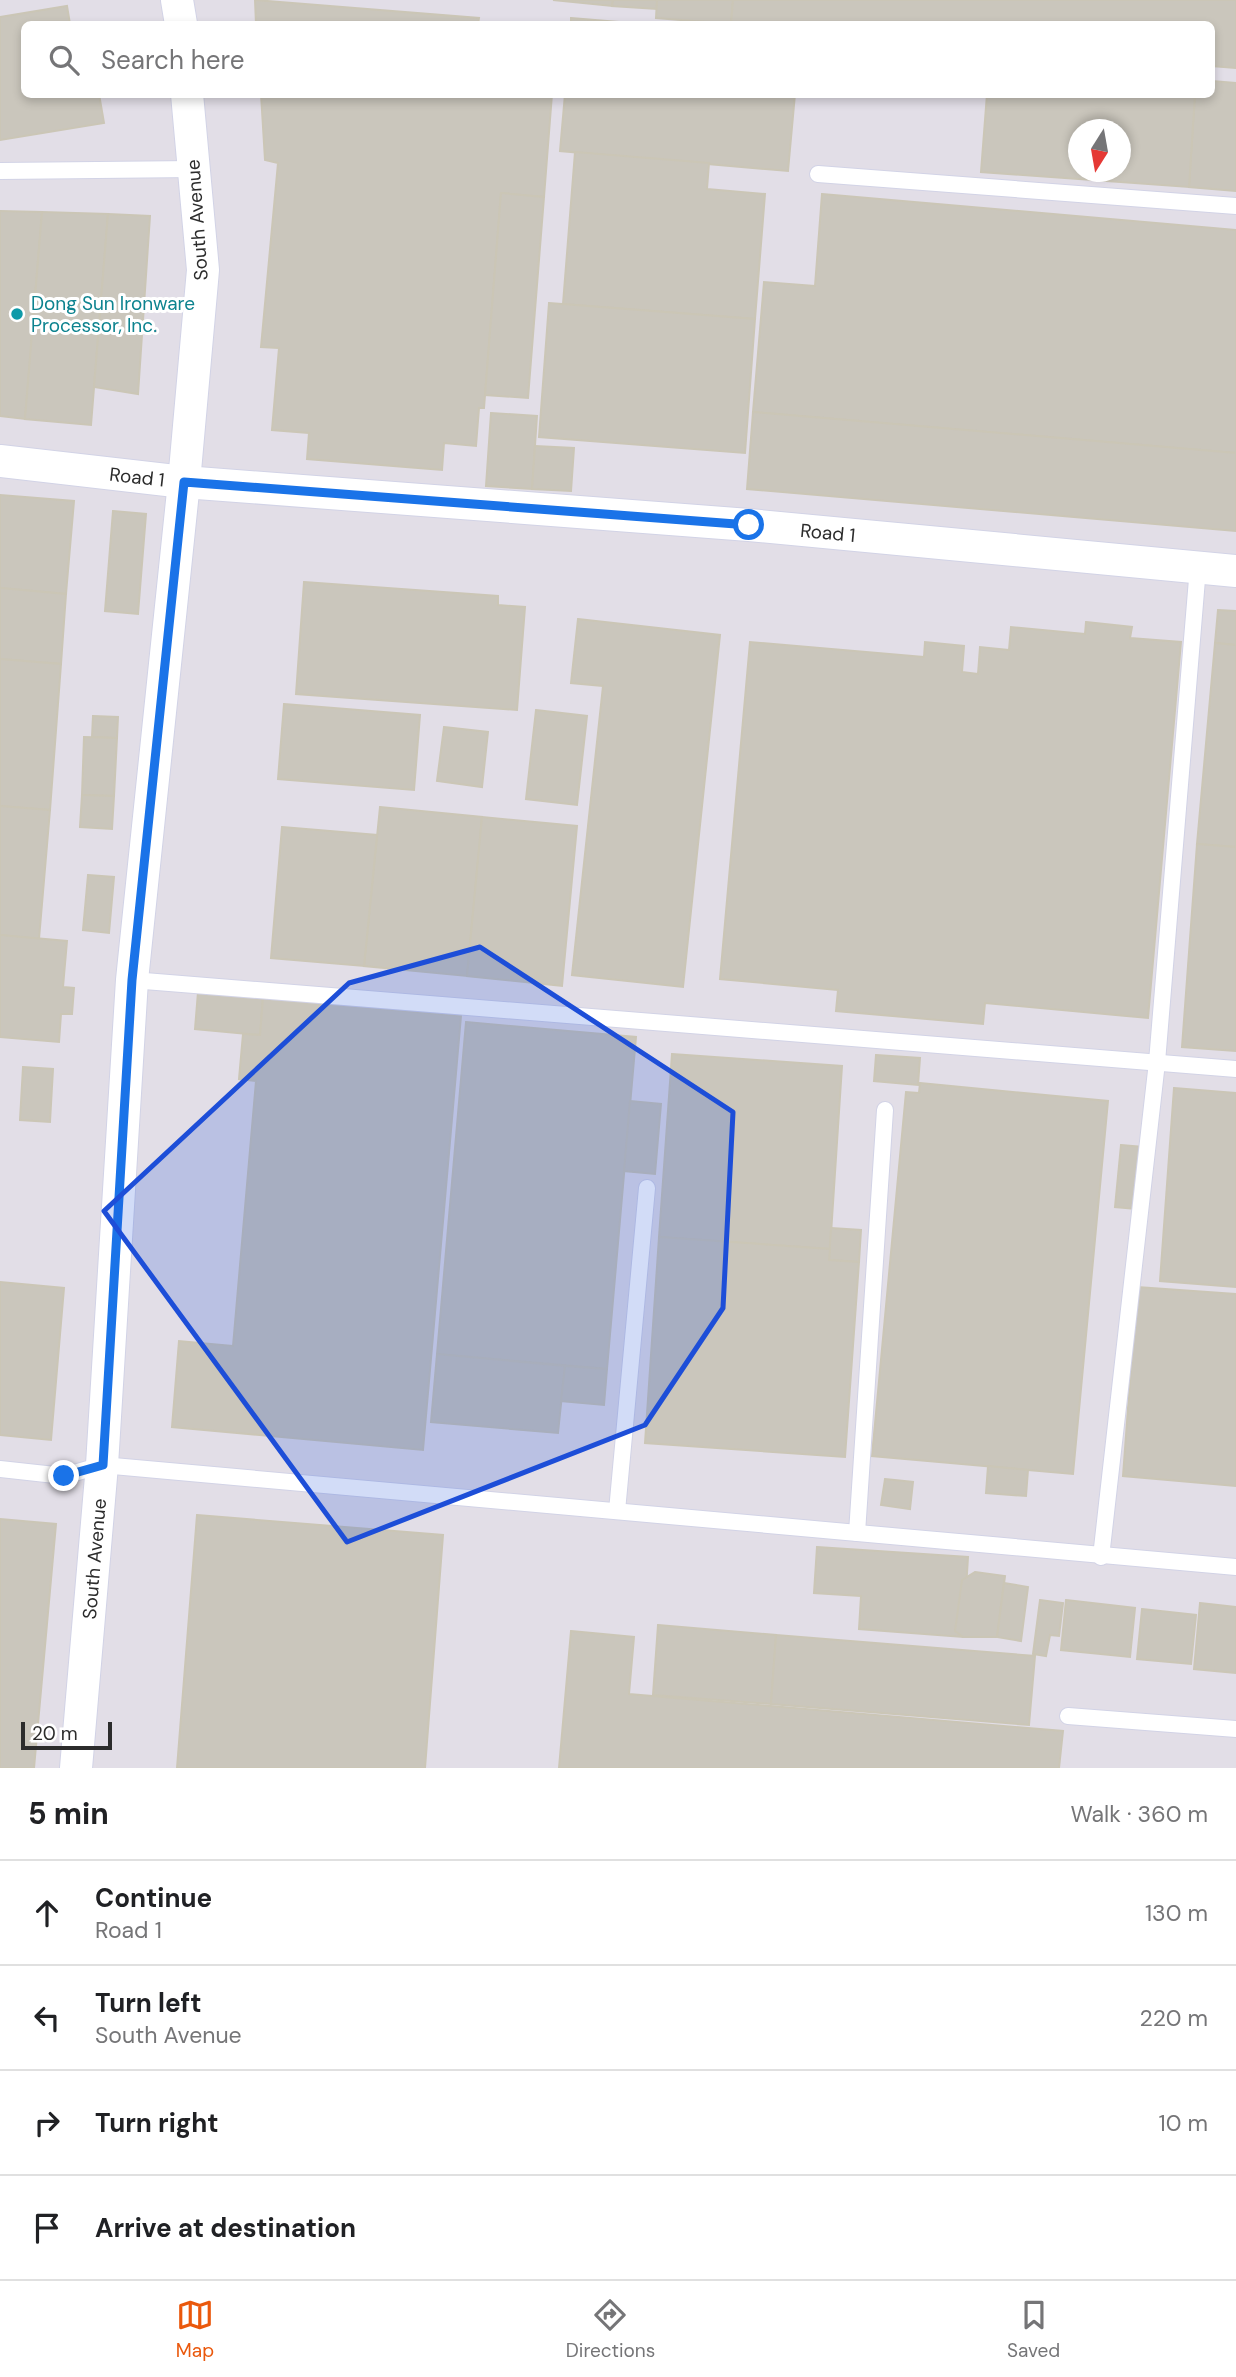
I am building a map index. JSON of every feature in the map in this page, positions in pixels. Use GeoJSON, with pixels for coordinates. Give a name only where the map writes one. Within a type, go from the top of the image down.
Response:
{"type":"FeatureCollection","features":[{"type":"Feature","properties":{"kind":"street"},"geometry":{"type":"LineString","coordinates":[[177,0],[180,21]]}},
{"type":"Feature","properties":{"kind":"street","name":"South Avenue"},"geometry":{"type":"LineString","coordinates":[[76,1768],[103,1465],[132,980],[184,482],[203,270],[187,98]]}},
{"type":"Feature","properties":{"kind":"street","name":"Road 1"},"geometry":{"type":"LineString","coordinates":[[0,461],[184,482],[749,525],[1236,571]]}},
{"type":"Feature","properties":{"kind":"lane"},"geometry":{"type":"LineString","coordinates":[[0,171],[194,169]]}},
{"type":"Feature","properties":{"kind":"lane"},"geometry":{"type":"LineString","coordinates":[[818,174],[1236,206]]}},
{"type":"Feature","properties":{"kind":"lane"},"geometry":{"type":"LineString","coordinates":[[1101,1557],[1157,1062],[1198,567]]}},
{"type":"Feature","properties":{"kind":"lane"},"geometry":{"type":"LineString","coordinates":[[132,980],[1236,1069]]}},
{"type":"Feature","properties":{"kind":"lane"},"geometry":{"type":"LineString","coordinates":[[857,1533],[885,1110]]}},
{"type":"Feature","properties":{"kind":"lane"},"geometry":{"type":"LineString","coordinates":[[617,1511],[647,1188]]}},
{"type":"Feature","properties":{"kind":"lane"},"geometry":{"type":"LineString","coordinates":[[0,1469],[64,1476],[103,1465],[1101,1557],[1236,1567]]}},
{"type":"Feature","properties":{"kind":"lane"},"geometry":{"type":"LineString","coordinates":[[1068,1716],[1236,1729]]}},
{"type":"Feature","properties":{"kind":"highlighted area"},"geometry":{"type":"Polygon","coordinates":[[[480,947],[733,1112],[723,1308],[645,1425],[347,1542],[104,1211],[349,983],[480,947]]]}},
{"type":"Feature","properties":{"kind":"shaded area"},"geometry":{"type":"Polygon","coordinates":[[[0,0],[1236,0],[1236,1768],[0,1768],[0,0]]]}},
{"type":"Feature","properties":{"kind":"building"},"geometry":{"type":"Polygon","coordinates":[[[255,0],[479,18],[478,21],[256,21],[255,0]]]}},
{"type":"Feature","properties":{"kind":"building"},"geometry":{"type":"Polygon","coordinates":[[[553,0],[613,0],[612,6],[553,0]]]}},
{"type":"Feature","properties":{"kind":"building"},"geometry":{"type":"Polygon","coordinates":[[[613,0],[657,0],[657,9],[612,6],[613,0]]]}},
{"type":"Feature","properties":{"kind":"building"},"geometry":{"type":"Polygon","coordinates":[[[657,0],[733,0],[731,21],[656,18],[657,0]]]}},
{"type":"Feature","properties":{"kind":"building"},"geometry":{"type":"Polygon","coordinates":[[[733,0],[1236,0],[1236,68],[1215,66],[1215,21],[731,21],[733,0]]]}},
{"type":"Feature","properties":{"kind":"building"},"geometry":{"type":"Polygon","coordinates":[[[67,6],[70,21],[21,21],[21,98],[100,98],[104,123],[0,140],[0,17],[67,6]]]}},
{"type":"Feature","properties":{"kind":"building"},"geometry":{"type":"Polygon","coordinates":[[[571,18],[607,21],[571,21],[571,18]]]}},
{"type":"Feature","properties":{"kind":"building"},"geometry":{"type":"Polygon","coordinates":[[[1215,81],[1236,83],[1236,191],[1189,187],[1195,98],[1215,98],[1215,81]]]}},
{"type":"Feature","properties":{"kind":"building"},"geometry":{"type":"Polygon","coordinates":[[[261,98],[552,98],[544,197],[501,193],[484,408],[479,408],[476,446],[444,443],[442,470],[307,459],[309,433],[272,430],[279,348],[261,347],[278,163],[265,160],[261,98]]]}},
{"type":"Feature","properties":{"kind":"building"},"geometry":{"type":"Polygon","coordinates":[[[565,98],[795,98],[788,171],[560,151],[565,98]]]}},
{"type":"Feature","properties":{"kind":"building"},"geometry":{"type":"Polygon","coordinates":[[[987,98],[1195,98],[1189,187],[1120,182],[1131,182],[1131,119],[1068,119],[1068,178],[981,172],[987,98]]]}},
{"type":"Feature","properties":{"kind":"building"},"geometry":{"type":"Polygon","coordinates":[[[575,152],[709,163],[707,189],[765,194],[755,319],[563,304],[575,152]]]}},
{"type":"Feature","properties":{"kind":"building"},"geometry":{"type":"Polygon","coordinates":[[[501,193],[544,197],[528,398],[485,395],[501,193]]]}},
{"type":"Feature","properties":{"kind":"building"},"geometry":{"type":"Polygon","coordinates":[[[822,194],[1236,230],[1236,453],[753,412],[764,282],[815,286],[822,194]]]}},
{"type":"Feature","properties":{"kind":"building","name":"Dong Sun Ironware Processor, Inc."},"geometry":{"type":"Polygon","coordinates":[[[0,211],[42,212],[25,419],[0,416],[0,211]]]}},
{"type":"Feature","properties":{"kind":"building"},"geometry":{"type":"Polygon","coordinates":[[[42,212],[108,214],[91,425],[25,419],[42,212]]]}},
{"type":"Feature","properties":{"kind":"building"},"geometry":{"type":"Polygon","coordinates":[[[108,214],[150,216],[138,394],[94,387],[108,214]]]}},
{"type":"Feature","properties":{"kind":"building"},"geometry":{"type":"Polygon","coordinates":[[[549,303],[755,319],[745,453],[539,437],[549,303]]]}},
{"type":"Feature","properties":{"kind":"building"},"geometry":{"type":"Polygon","coordinates":[[[753,412],[1236,453],[1236,531],[747,489],[753,412]]]}},
{"type":"Feature","properties":{"kind":"building"},"geometry":{"type":"Polygon","coordinates":[[[491,413],[537,416],[532,489],[486,486],[491,413]]]}},
{"type":"Feature","properties":{"kind":"building"},"geometry":{"type":"Polygon","coordinates":[[[535,446],[574,448],[571,491],[532,489],[535,446]]]}},
{"type":"Feature","properties":{"kind":"building"},"geometry":{"type":"Polygon","coordinates":[[[0,495],[74,501],[66,594],[0,588],[0,495]]]}},
{"type":"Feature","properties":{"kind":"building"},"geometry":{"type":"Polygon","coordinates":[[[113,511],[146,514],[138,614],[105,611],[113,511]]]}},
{"type":"Feature","properties":{"kind":"building"},"geometry":{"type":"Polygon","coordinates":[[[304,582],[498,596],[498,605],[525,607],[517,710],[296,694],[304,582]]]}},
{"type":"Feature","properties":{"kind":"building"},"geometry":{"type":"Polygon","coordinates":[[[0,588],[66,594],[61,664],[0,659],[0,588]]]}},
{"type":"Feature","properties":{"kind":"building"},"geometry":{"type":"Polygon","coordinates":[[[1218,610],[1236,611],[1236,645],[1215,643],[1218,610]]]}},
{"type":"Feature","properties":{"kind":"building"},"geometry":{"type":"Polygon","coordinates":[[[578,619],[720,635],[683,987],[572,975],[603,686],[571,683],[578,619]]]}},
{"type":"Feature","properties":{"kind":"building"},"geometry":{"type":"Polygon","coordinates":[[[1086,622],[1132,627],[1130,638],[1181,642],[1148,1018],[985,1003],[983,1024],[836,1011],[838,990],[720,979],[750,642],[924,657],[925,642],[964,646],[962,672],[978,674],[980,647],[1009,650],[1011,627],[1085,634],[1086,622]]]}},
{"type":"Feature","properties":{"kind":"building"},"geometry":{"type":"Polygon","coordinates":[[[1215,643],[1236,645],[1236,847],[1197,844],[1215,643]]]}},
{"type":"Feature","properties":{"kind":"building"},"geometry":{"type":"Polygon","coordinates":[[[0,659],[61,664],[50,810],[0,806],[0,659]]]}},
{"type":"Feature","properties":{"kind":"building"},"geometry":{"type":"Polygon","coordinates":[[[284,704],[420,715],[414,790],[278,779],[284,704]]]}},
{"type":"Feature","properties":{"kind":"building"},"geometry":{"type":"Polygon","coordinates":[[[536,710],[587,716],[577,805],[526,799],[536,710]]]}},
{"type":"Feature","properties":{"kind":"building"},"geometry":{"type":"Polygon","coordinates":[[[93,716],[118,717],[117,738],[92,737],[93,716]]]}},
{"type":"Feature","properties":{"kind":"building"},"geometry":{"type":"Polygon","coordinates":[[[444,727],[488,732],[482,787],[437,781],[444,727]]]}},
{"type":"Feature","properties":{"kind":"building"},"geometry":{"type":"Polygon","coordinates":[[[84,737],[117,738],[114,796],[82,795],[84,737]]]}},
{"type":"Feature","properties":{"kind":"building"},"geometry":{"type":"Polygon","coordinates":[[[82,795],[114,796],[112,829],[80,827],[82,795]]]}},
{"type":"Feature","properties":{"kind":"building"},"geometry":{"type":"Polygon","coordinates":[[[0,806],[50,810],[39,939],[0,935],[0,806]]]}},
{"type":"Feature","properties":{"kind":"building"},"geometry":{"type":"Polygon","coordinates":[[[380,807],[482,817],[467,976],[364,966],[380,807]]]}},
{"type":"Feature","properties":{"kind":"building"},"geometry":{"type":"Polygon","coordinates":[[[482,817],[577,826],[562,986],[467,976],[482,817]]]}},
{"type":"Feature","properties":{"kind":"building"},"geometry":{"type":"Polygon","coordinates":[[[282,827],[377,835],[364,966],[271,958],[282,827]]]}},
{"type":"Feature","properties":{"kind":"building"},"geometry":{"type":"Polygon","coordinates":[[[1197,844],[1236,847],[1236,1051],[1182,1047],[1197,844]]]}},
{"type":"Feature","properties":{"kind":"building"},"geometry":{"type":"Polygon","coordinates":[[[88,875],[114,877],[109,933],[83,930],[88,875]]]}},
{"type":"Feature","properties":{"kind":"building"},"geometry":{"type":"Polygon","coordinates":[[[0,935],[67,941],[63,987],[74,988],[72,1014],[61,1014],[59,1042],[0,1037],[0,935]]]}},
{"type":"Feature","properties":{"kind":"building"},"geometry":{"type":"Polygon","coordinates":[[[198,992],[263,998],[260,1035],[195,1029],[198,992]]]}},
{"type":"Feature","properties":{"kind":"building"},"geometry":{"type":"Polygon","coordinates":[[[263,998],[461,1016],[423,1450],[172,1427],[179,1341],[233,1346],[256,1081],[239,1079],[243,1034],[260,1035],[263,998]]]}},
{"type":"Feature","properties":{"kind":"building"},"geometry":{"type":"Polygon","coordinates":[[[466,1022],[636,1037],[607,1369],[437,1354],[466,1022]]]}},
{"type":"Feature","properties":{"kind":"building"},"geometry":{"type":"Polygon","coordinates":[[[672,1054],[842,1066],[830,1249],[659,1237],[672,1054]]]}},
{"type":"Feature","properties":{"kind":"building"},"geometry":{"type":"Polygon","coordinates":[[[876,1055],[920,1058],[918,1085],[874,1081],[876,1055]]]}},
{"type":"Feature","properties":{"kind":"building"},"geometry":{"type":"Polygon","coordinates":[[[23,1067],[53,1069],[50,1122],[20,1120],[23,1067]]]}},
{"type":"Feature","properties":{"kind":"building"},"geometry":{"type":"Polygon","coordinates":[[[920,1083],[1108,1101],[1073,1474],[872,1456],[906,1092],[919,1093],[920,1083]]]}},
{"type":"Feature","properties":{"kind":"building"},"geometry":{"type":"Polygon","coordinates":[[[1174,1088],[1236,1093],[1236,1287],[1160,1281],[1174,1088]]]}},
{"type":"Feature","properties":{"kind":"building"},"geometry":{"type":"Polygon","coordinates":[[[630,1101],[661,1104],[655,1174],[624,1171],[630,1101]]]}},
{"type":"Feature","properties":{"kind":"building"},"geometry":{"type":"Polygon","coordinates":[[[1121,1145],[1143,1147],[1136,1209],[1115,1207],[1121,1145]]]}},
{"type":"Feature","properties":{"kind":"building"},"geometry":{"type":"Polygon","coordinates":[[[831,1228],[861,1230],[859,1262],[829,1260],[831,1228]]]}},
{"type":"Feature","properties":{"kind":"building"},"geometry":{"type":"Polygon","coordinates":[[[659,1237],[830,1249],[829,1260],[859,1262],[845,1457],[645,1443],[659,1237]]]}},
{"type":"Feature","properties":{"kind":"building"},"geometry":{"type":"Polygon","coordinates":[[[0,1282],[64,1288],[51,1440],[0,1435],[0,1282]]]}},
{"type":"Feature","properties":{"kind":"building"},"geometry":{"type":"Polygon","coordinates":[[[1137,1287],[1236,1294],[1236,1486],[1123,1476],[1137,1287]]]}},
{"type":"Feature","properties":{"kind":"building"},"geometry":{"type":"Polygon","coordinates":[[[437,1354],[565,1366],[558,1433],[431,1422],[437,1354]]]}},
{"type":"Feature","properties":{"kind":"building"},"geometry":{"type":"Polygon","coordinates":[[[565,1366],[607,1369],[604,1405],[561,1401],[565,1366]]]}},
{"type":"Feature","properties":{"kind":"building"},"geometry":{"type":"Polygon","coordinates":[[[988,1466],[1028,1470],[1026,1496],[986,1493],[988,1466]]]}},
{"type":"Feature","properties":{"kind":"building"},"geometry":{"type":"Polygon","coordinates":[[[885,1479],[913,1482],[910,1509],[881,1505],[885,1479]]]}},
{"type":"Feature","properties":{"kind":"building"},"geometry":{"type":"Polygon","coordinates":[[[197,1515],[443,1535],[425,1768],[177,1768],[197,1515]]]}},
{"type":"Feature","properties":{"kind":"building"},"geometry":{"type":"Polygon","coordinates":[[[0,1519],[56,1524],[34,1768],[0,1768],[0,1519]]]}},
{"type":"Feature","properties":{"kind":"building"},"geometry":{"type":"Polygon","coordinates":[[[817,1547],[968,1557],[963,1637],[859,1629],[861,1596],[814,1593],[817,1547]]]}},
{"type":"Feature","properties":{"kind":"building"},"geometry":{"type":"Polygon","coordinates":[[[975,1572],[1005,1576],[997,1637],[963,1637],[955,1631],[962,1580],[975,1572]]]}},
{"type":"Feature","properties":{"kind":"building"},"geometry":{"type":"Polygon","coordinates":[[[1004,1583],[1028,1587],[1021,1641],[997,1637],[1004,1583]]]}},
{"type":"Feature","properties":{"kind":"building"},"geometry":{"type":"Polygon","coordinates":[[[1040,1600],[1063,1603],[1059,1636],[1050,1635],[1046,1656],[1033,1654],[1040,1600]]]}},
{"type":"Feature","properties":{"kind":"building"},"geometry":{"type":"Polygon","coordinates":[[[1066,1600],[1135,1608],[1130,1657],[1061,1650],[1066,1600]]]}},
{"type":"Feature","properties":{"kind":"building"},"geometry":{"type":"Polygon","coordinates":[[[1200,1603],[1236,1607],[1236,1673],[1194,1669],[1200,1603]]]}},
{"type":"Feature","properties":{"kind":"building"},"geometry":{"type":"Polygon","coordinates":[[[1142,1609],[1196,1615],[1191,1664],[1137,1659],[1142,1609]]]}},
{"type":"Feature","properties":{"kind":"building"},"geometry":{"type":"Polygon","coordinates":[[[658,1625],[776,1635],[771,1704],[653,1695],[658,1625]]]}},
{"type":"Feature","properties":{"kind":"building"},"geometry":{"type":"Polygon","coordinates":[[[571,1631],[634,1637],[629,1694],[1063,1731],[1059,1768],[559,1768],[571,1631]]]}},
{"type":"Feature","properties":{"kind":"building"},"geometry":{"type":"Polygon","coordinates":[[[776,1635],[1035,1656],[1029,1725],[771,1704],[776,1635]]]}},
{"type":"Feature","properties":{"kind":"place","name":"Dong Sun Ironware Processor, Inc."},"geometry":{"type":"Point","coordinates":[17,314]}},
{"type":"Feature","properties":{"kind":"route"},"geometry":{"type":"LineString","coordinates":[[64,1476],[103,1465],[132,980],[184,482],[749,525]]}}]}
